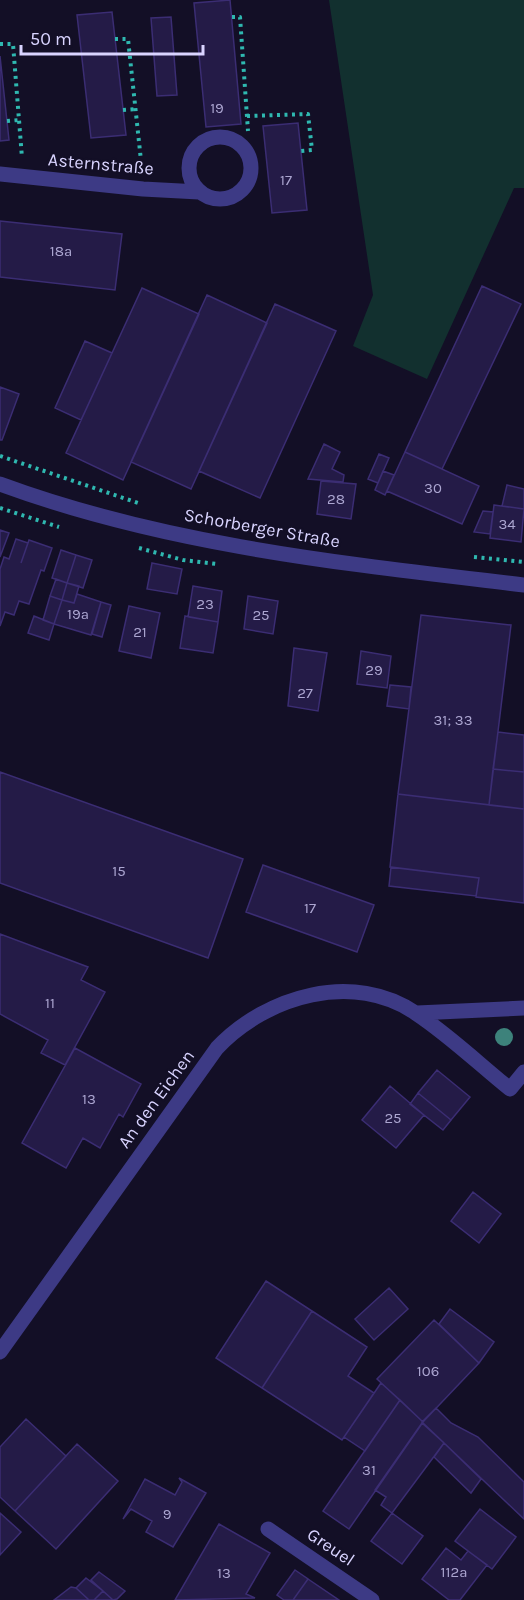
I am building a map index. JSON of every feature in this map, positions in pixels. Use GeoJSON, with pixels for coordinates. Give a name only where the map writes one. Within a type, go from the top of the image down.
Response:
{"type":"FeatureCollection","features":[{"type":"Feature","properties":{"kind":"street","name":"Asternstraße"},"geometry":{"type":"LineString","coordinates":[[0,174],[143,189],[199,192],[217,199],[227,198],[244,188],[251,170],[250,160],[242,145],[226,137],[217,136],[201,142],[195,148],[190,157],[189,176],[199,192]]}},
{"type":"Feature","properties":{"kind":"street","name":"Schorberger Straße"},"geometry":{"type":"LineString","coordinates":[[0,484],[126,523],[252,550],[524,585]]}},
{"type":"Feature","properties":{"kind":"street","name":"An den Eichen"},"geometry":{"type":"LineString","coordinates":[[0,1352],[206,1062],[228,1037],[270,1008],[298,998],[334,992],[385,999],[417,1013],[510,1089],[524,1072]]}},
{"type":"Feature","properties":{"kind":"street","name":"An den Eichen"},"geometry":{"type":"LineString","coordinates":[[417,1013],[524,1008]]}},
{"type":"Feature","properties":{"kind":"street","name":"Greuel"},"geometry":{"type":"LineString","coordinates":[[268,1529],[372,1600]]}},
{"type":"Feature","properties":{"kind":"path"},"geometry":{"type":"LineString","coordinates":[[232,17],[240,17],[248,131]]}},
{"type":"Feature","properties":{"kind":"path"},"geometry":{"type":"LineString","coordinates":[[115,39],[128,39],[143,189]]}},
{"type":"Feature","properties":{"kind":"path"},"geometry":{"type":"LineString","coordinates":[[0,44],[13,44],[24,177]]}},
{"type":"Feature","properties":{"kind":"path"},"geometry":{"type":"LineString","coordinates":[[238,89],[245,89]]}},
{"type":"Feature","properties":{"kind":"path"},"geometry":{"type":"LineString","coordinates":[[123,110],[136,109]]}},
{"type":"Feature","properties":{"kind":"path"},"geometry":{"type":"LineString","coordinates":[[247,116],[308,114],[312,150],[301,151]]}},
{"type":"Feature","properties":{"kind":"path"},"geometry":{"type":"LineString","coordinates":[[7,121],[19,120]]}},
{"type":"Feature","properties":{"kind":"path"},"geometry":{"type":"LineString","coordinates":[[0,456],[152,508]]}},
{"type":"Feature","properties":{"kind":"path"},"geometry":{"type":"LineString","coordinates":[[472,557],[524,562]]}},
{"type":"Feature","properties":{"kind":"green space"},"geometry":{"type":"Polygon","coordinates":[[[329,0],[524,0],[524,188],[514,188],[427,379],[353,346],[373,295],[329,0]]]}},
{"type":"Feature","properties":{"kind":"building"},"geometry":{"type":"Polygon","coordinates":[[[230,0],[241,124],[206,127],[194,3],[230,0]]]}},
{"type":"Feature","properties":{"kind":"building"},"geometry":{"type":"Polygon","coordinates":[[[112,12],[126,135],[91,138],[77,15],[112,12]]]}},
{"type":"Feature","properties":{"kind":"building"},"geometry":{"type":"Polygon","coordinates":[[[171,17],[177,95],[157,96],[151,18],[171,17]]]}},
{"type":"Feature","properties":{"kind":"building"},"geometry":{"type":"Polygon","coordinates":[[[0,56],[9,140],[0,141],[0,56]]]}},
{"type":"Feature","properties":{"kind":"building"},"geometry":{"type":"Polygon","coordinates":[[[298,123],[307,210],[272,213],[263,126],[298,123]]]}},
{"type":"Feature","properties":{"kind":"building"},"geometry":{"type":"Polygon","coordinates":[[[0,221],[122,234],[115,290],[0,277],[0,221]]]}},
{"type":"Feature","properties":{"kind":"building"},"geometry":{"type":"Polygon","coordinates":[[[482,286],[521,304],[442,469],[405,452],[482,286]]]}},
{"type":"Feature","properties":{"kind":"building"},"geometry":{"type":"Polygon","coordinates":[[[142,288],[199,314],[123,480],[66,453],[142,288]]]}},
{"type":"Feature","properties":{"kind":"building"},"geometry":{"type":"Polygon","coordinates":[[[207,295],[267,323],[191,489],[131,462],[207,295]]]}},
{"type":"Feature","properties":{"kind":"building"},"geometry":{"type":"Polygon","coordinates":[[[275,304],[336,331],[260,498],[199,471],[275,304]]]}},
{"type":"Feature","properties":{"kind":"building"},"geometry":{"type":"Polygon","coordinates":[[[85,341],[112,353],[81,420],[55,408],[85,341]]]}},
{"type":"Feature","properties":{"kind":"building"},"geometry":{"type":"Polygon","coordinates":[[[0,387],[19,394],[2,440],[0,440],[0,387]]]}},
{"type":"Feature","properties":{"kind":"building"},"geometry":{"type":"Polygon","coordinates":[[[324,444],[340,452],[332,469],[344,475],[343,482],[308,479],[324,444]]]}},
{"type":"Feature","properties":{"kind":"building"},"geometry":{"type":"Polygon","coordinates":[[[405,452],[479,486],[462,524],[387,491],[405,452]]]}},
{"type":"Feature","properties":{"kind":"building"},"geometry":{"type":"Polygon","coordinates":[[[379,454],[389,458],[378,483],[368,479],[379,454]]]}},
{"type":"Feature","properties":{"kind":"building"},"geometry":{"type":"Polygon","coordinates":[[[383,471],[394,475],[385,495],[375,490],[383,471]]]}},
{"type":"Feature","properties":{"kind":"building"},"geometry":{"type":"Polygon","coordinates":[[[321,481],[356,484],[351,519],[317,514],[321,481]]]}},
{"type":"Feature","properties":{"kind":"building"},"geometry":{"type":"Polygon","coordinates":[[[507,485],[524,489],[524,509],[502,506],[507,485]]]}},
{"type":"Feature","properties":{"kind":"building"},"geometry":{"type":"Polygon","coordinates":[[[494,505],[524,509],[521,542],[490,538],[494,505]]]}},
{"type":"Feature","properties":{"kind":"building"},"geometry":{"type":"Polygon","coordinates":[[[483,511],[493,512],[490,534],[474,532],[483,511]]]}},
{"type":"Feature","properties":{"kind":"building"},"geometry":{"type":"Polygon","coordinates":[[[0,530],[9,533],[0,557],[0,530]]]}},
{"type":"Feature","properties":{"kind":"building"},"geometry":{"type":"Polygon","coordinates":[[[16,539],[28,543],[29,540],[52,548],[44,571],[41,570],[29,604],[19,601],[14,615],[5,612],[0,626],[0,569],[4,557],[9,559],[16,539]]]}},
{"type":"Feature","properties":{"kind":"building"},"geometry":{"type":"Polygon","coordinates":[[[61,550],[76,555],[67,583],[52,578],[61,550]]]}},
{"type":"Feature","properties":{"kind":"building"},"geometry":{"type":"Polygon","coordinates":[[[76,555],[92,560],[83,588],[67,583],[76,555]]]}},
{"type":"Feature","properties":{"kind":"building"},"geometry":{"type":"Polygon","coordinates":[[[152,563],[182,569],[177,594],[147,589],[152,563]]]}},
{"type":"Feature","properties":{"kind":"building"},"geometry":{"type":"Polygon","coordinates":[[[56,579],[67,583],[62,600],[50,596],[56,579]]]}},
{"type":"Feature","properties":{"kind":"building"},"geometry":{"type":"Polygon","coordinates":[[[67,583],[79,586],[74,603],[62,600],[67,583]]]}},
{"type":"Feature","properties":{"kind":"building"},"geometry":{"type":"Polygon","coordinates":[[[193,586],[222,591],[218,622],[188,617],[193,586]]]}},
{"type":"Feature","properties":{"kind":"building"},"geometry":{"type":"Polygon","coordinates":[[[77,594],[101,602],[91,635],[54,624],[62,600],[74,603],[77,594]]]}},
{"type":"Feature","properties":{"kind":"building"},"geometry":{"type":"Polygon","coordinates":[[[50,596],[62,600],[54,624],[43,620],[50,596]]]}},
{"type":"Feature","properties":{"kind":"building"},"geometry":{"type":"Polygon","coordinates":[[[248,596],[278,601],[273,634],[244,629],[248,596]]]}},
{"type":"Feature","properties":{"kind":"building"},"geometry":{"type":"Polygon","coordinates":[[[101,602],[111,605],[102,637],[92,634],[101,602]]]}},
{"type":"Feature","properties":{"kind":"building"},"geometry":{"type":"Polygon","coordinates":[[[129,606],[160,613],[151,658],[119,651],[129,606]]]}},
{"type":"Feature","properties":{"kind":"building"},"geometry":{"type":"Polygon","coordinates":[[[421,615],[511,625],[489,805],[398,794],[421,615]]]}},
{"type":"Feature","properties":{"kind":"building"},"geometry":{"type":"Polygon","coordinates":[[[34,616],[54,624],[49,640],[28,633],[34,616]]]}},
{"type":"Feature","properties":{"kind":"building"},"geometry":{"type":"Polygon","coordinates":[[[185,616],[218,622],[213,653],[180,648],[185,616]]]}},
{"type":"Feature","properties":{"kind":"building"},"geometry":{"type":"Polygon","coordinates":[[[294,648],[327,653],[318,711],[288,706],[294,648]]]}},
{"type":"Feature","properties":{"kind":"building"},"geometry":{"type":"Polygon","coordinates":[[[361,651],[391,656],[387,688],[357,684],[361,651]]]}},
{"type":"Feature","properties":{"kind":"building"},"geometry":{"type":"Polygon","coordinates":[[[390,685],[411,687],[409,709],[387,706],[390,685]]]}},
{"type":"Feature","properties":{"kind":"building"},"geometry":{"type":"Polygon","coordinates":[[[498,732],[524,735],[524,772],[493,769],[498,732]]]}},
{"type":"Feature","properties":{"kind":"building"},"geometry":{"type":"Polygon","coordinates":[[[493,769],[524,772],[524,809],[489,805],[493,769]]]}},
{"type":"Feature","properties":{"kind":"building"},"geometry":{"type":"Polygon","coordinates":[[[0,772],[243,859],[208,958],[0,883],[0,772]]]}},
{"type":"Feature","properties":{"kind":"building"},"geometry":{"type":"Polygon","coordinates":[[[398,794],[524,809],[524,903],[476,897],[479,878],[390,867],[398,794]]]}},
{"type":"Feature","properties":{"kind":"building"},"geometry":{"type":"Polygon","coordinates":[[[263,865],[374,905],[357,952],[246,912],[263,865]]]}},
{"type":"Feature","properties":{"kind":"building"},"geometry":{"type":"Polygon","coordinates":[[[391,867],[479,878],[476,896],[389,886],[391,867]]]}},
{"type":"Feature","properties":{"kind":"building"},"geometry":{"type":"Polygon","coordinates":[[[0,934],[88,967],[81,980],[105,992],[65,1065],[41,1053],[48,1040],[0,1014],[0,934]]]}},
{"type":"Feature","properties":{"kind":"building"},"geometry":{"type":"Polygon","coordinates":[[[75,1048],[141,1084],[123,1117],[119,1114],[100,1148],[83,1138],[66,1168],[22,1143],[75,1048]]]}},
{"type":"Feature","properties":{"kind":"building"},"geometry":{"type":"Polygon","coordinates":[[[437,1070],[470,1097],[451,1120],[418,1093],[437,1070]]]}},
{"type":"Feature","properties":{"kind":"building"},"geometry":{"type":"Polygon","coordinates":[[[390,1086],[424,1115],[396,1148],[362,1120],[390,1086]]]}},
{"type":"Feature","properties":{"kind":"building"},"geometry":{"type":"Polygon","coordinates":[[[418,1093],[451,1120],[443,1130],[410,1104],[418,1093]]]}},
{"type":"Feature","properties":{"kind":"building"},"geometry":{"type":"Polygon","coordinates":[[[473,1192],[501,1214],[479,1243],[451,1221],[473,1192]]]}},
{"type":"Feature","properties":{"kind":"building"},"geometry":{"type":"Polygon","coordinates":[[[266,1281],[312,1311],[262,1388],[216,1358],[266,1281]]]}},
{"type":"Feature","properties":{"kind":"building"},"geometry":{"type":"Polygon","coordinates":[[[389,1288],[408,1309],[374,1340],[355,1319],[389,1288]]]}},
{"type":"Feature","properties":{"kind":"building"},"geometry":{"type":"Polygon","coordinates":[[[450,1309],[494,1342],[479,1363],[439,1324],[450,1309]]]}},
{"type":"Feature","properties":{"kind":"building"},"geometry":{"type":"Polygon","coordinates":[[[312,1311],[367,1347],[348,1376],[374,1393],[342,1440],[262,1388],[312,1311]]]}},
{"type":"Feature","properties":{"kind":"building"},"geometry":{"type":"Polygon","coordinates":[[[434,1320],[479,1363],[423,1422],[377,1379],[434,1320]]]}},
{"type":"Feature","properties":{"kind":"building"},"geometry":{"type":"Polygon","coordinates":[[[381,1383],[400,1400],[365,1451],[344,1437],[381,1383]]]}},
{"type":"Feature","properties":{"kind":"building"},"geometry":{"type":"Polygon","coordinates":[[[400,1400],[423,1422],[349,1529],[323,1511],[400,1400]]]}},
{"type":"Feature","properties":{"kind":"building"},"geometry":{"type":"Polygon","coordinates":[[[436,1408],[451,1423],[478,1437],[524,1482],[524,1519],[422,1422],[436,1408]]]}},
{"type":"Feature","properties":{"kind":"building"},"geometry":{"type":"Polygon","coordinates":[[[26,1419],[66,1456],[15,1511],[0,1497],[0,1447],[26,1419]]]}},
{"type":"Feature","properties":{"kind":"building"},"geometry":{"type":"Polygon","coordinates":[[[422,1423],[444,1443],[392,1513],[381,1505],[386,1497],[375,1490],[422,1423]]]}},
{"type":"Feature","properties":{"kind":"building"},"geometry":{"type":"Polygon","coordinates":[[[444,1443],[481,1479],[471,1493],[434,1457],[444,1443]]]}},
{"type":"Feature","properties":{"kind":"building"},"geometry":{"type":"Polygon","coordinates":[[[77,1444],[118,1481],[56,1549],[15,1511],[77,1444]]]}},
{"type":"Feature","properties":{"kind":"building"},"geometry":{"type":"Polygon","coordinates":[[[179,1478],[206,1493],[173,1547],[146,1532],[152,1521],[131,1509],[123,1519],[145,1479],[175,1495],[182,1482],[179,1478]]]}},
{"type":"Feature","properties":{"kind":"building"},"geometry":{"type":"Polygon","coordinates":[[[480,1509],[516,1537],[492,1569],[455,1541],[480,1509]]]}},
{"type":"Feature","properties":{"kind":"building"},"geometry":{"type":"Polygon","coordinates":[[[0,1513],[21,1532],[0,1555],[0,1513]]]}},
{"type":"Feature","properties":{"kind":"building"},"geometry":{"type":"Polygon","coordinates":[[[392,1513],[423,1536],[402,1564],[371,1541],[392,1513]]]}},
{"type":"Feature","properties":{"kind":"building"},"geometry":{"type":"Polygon","coordinates":[[[219,1524],[270,1553],[246,1594],[255,1598],[175,1600],[219,1524]]]}},
{"type":"Feature","properties":{"kind":"building"},"geometry":{"type":"Polygon","coordinates":[[[446,1548],[461,1560],[468,1551],[487,1565],[460,1600],[449,1600],[422,1579],[446,1548]]]}},
{"type":"Feature","properties":{"kind":"building"},"geometry":{"type":"Polygon","coordinates":[[[295,1570],[308,1579],[293,1600],[284,1600],[277,1595],[295,1570]]]}},
{"type":"Feature","properties":{"kind":"building"},"geometry":{"type":"Polygon","coordinates":[[[99,1572],[125,1591],[117,1599],[113,1600],[91,1580],[99,1572]]]}},
{"type":"Feature","properties":{"kind":"building"},"geometry":{"type":"Polygon","coordinates":[[[86,1578],[103,1591],[94,1600],[89,1600],[76,1588],[86,1578]]]}},
{"type":"Feature","properties":{"kind":"building"},"geometry":{"type":"Polygon","coordinates":[[[308,1579],[339,1600],[293,1600],[308,1579]]]}},
{"type":"Feature","properties":{"kind":"building"},"geometry":{"type":"Polygon","coordinates":[[[71,1587],[76,1588],[89,1600],[54,1600],[71,1587]]]}},
{"type":"Feature","properties":{"kind":"building"},"geometry":{"type":"Polygon","coordinates":[[[103,1591],[113,1600],[94,1600],[103,1591]]]}}]}
